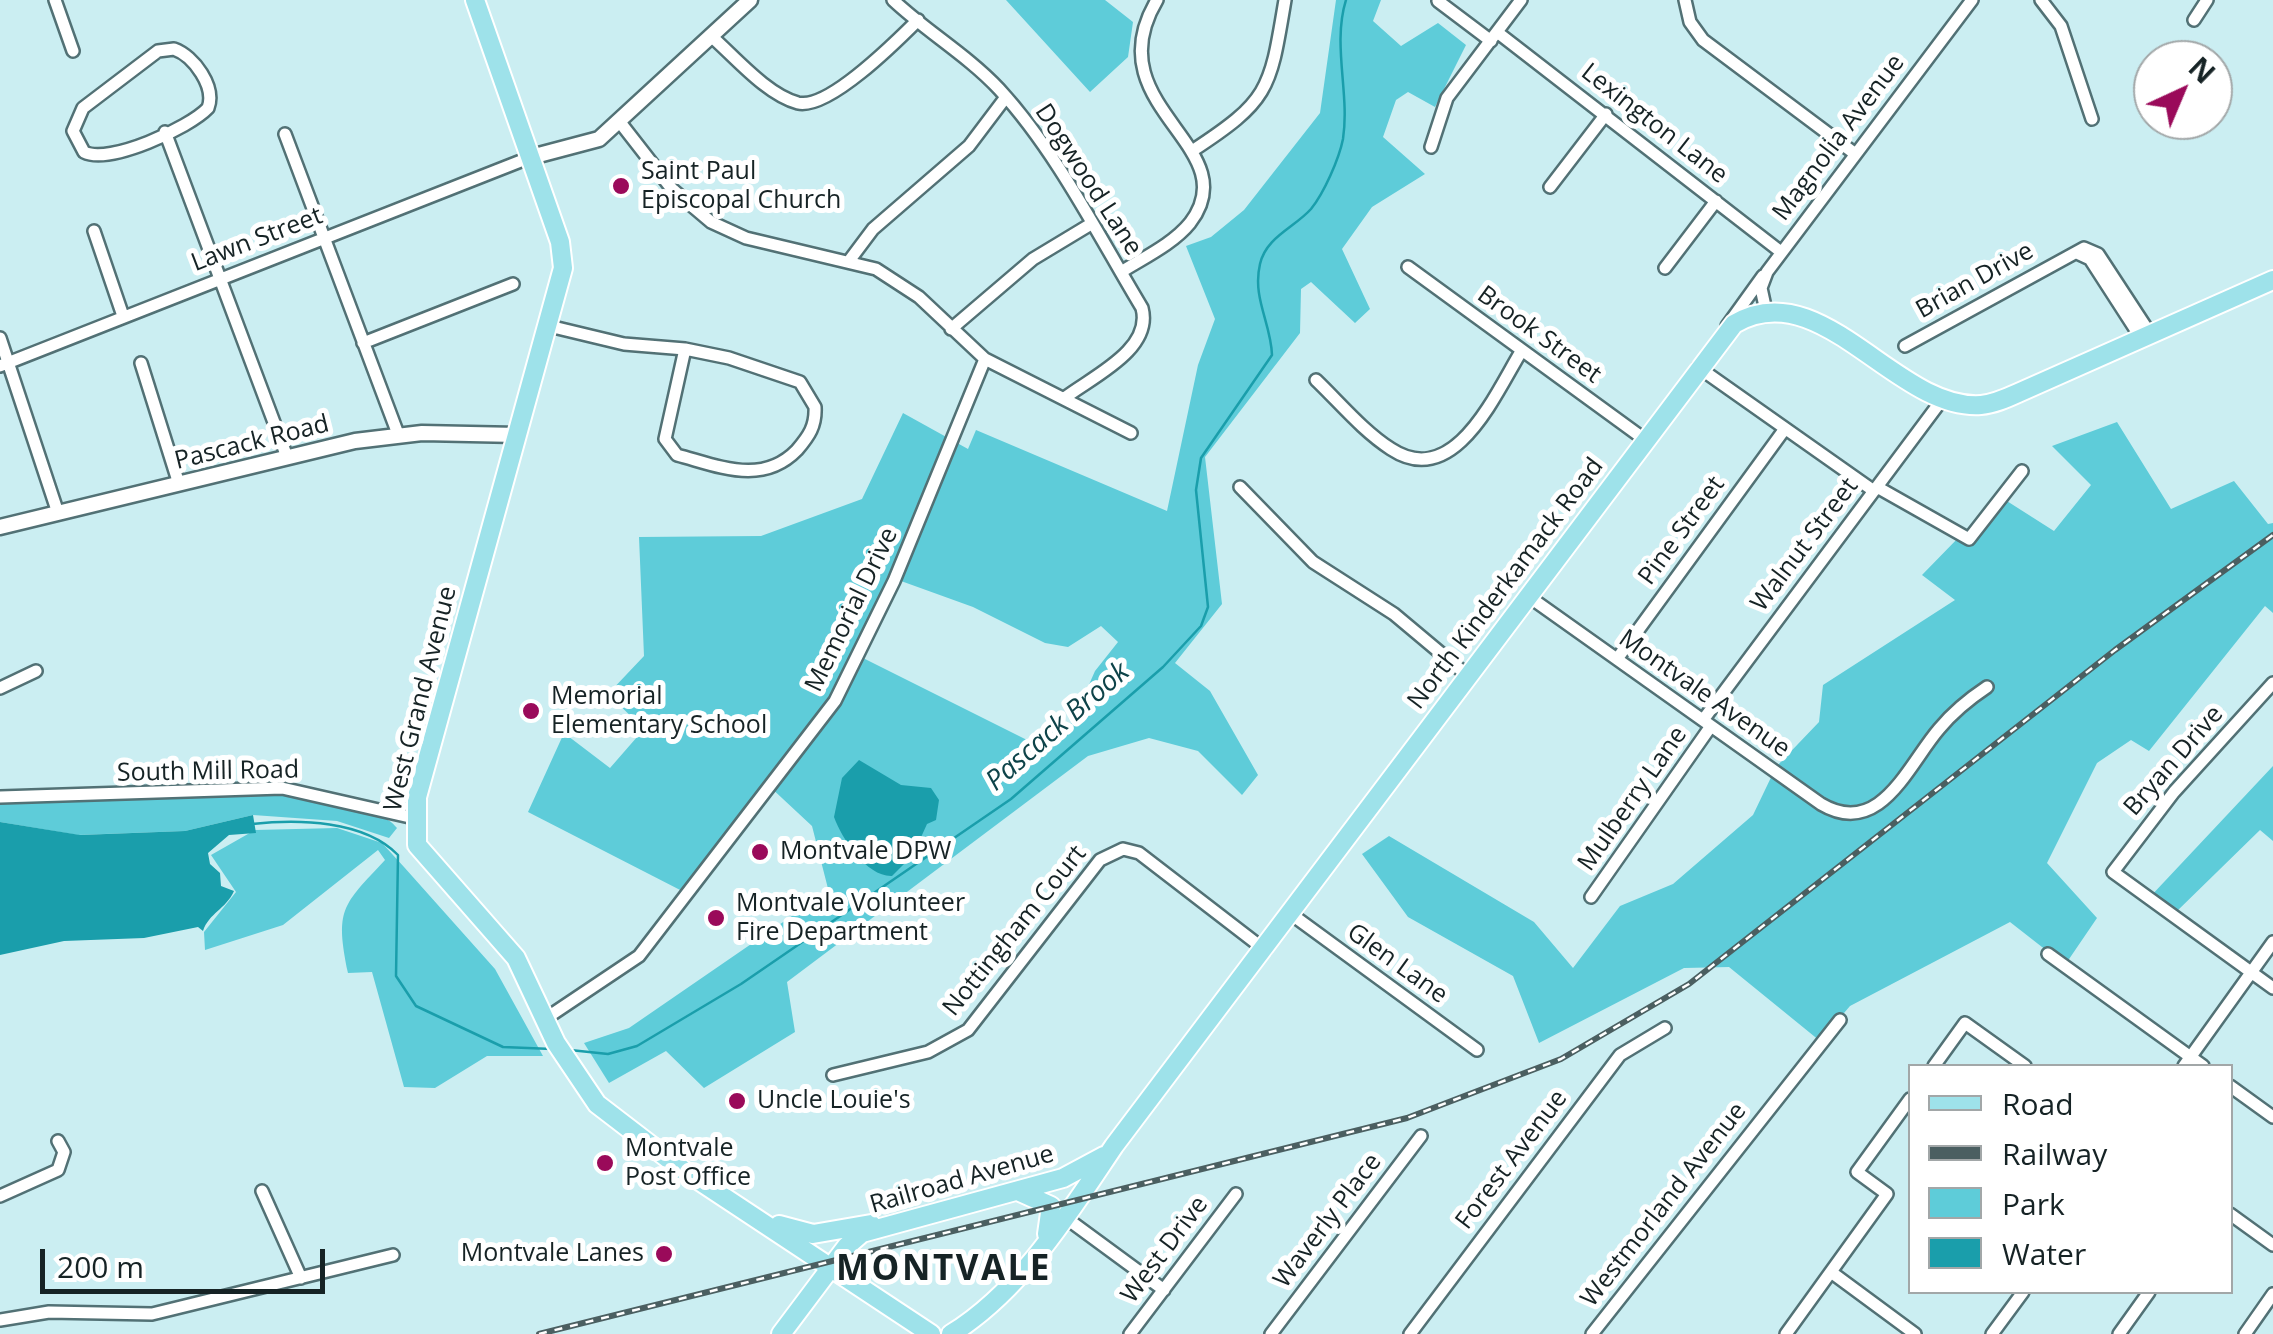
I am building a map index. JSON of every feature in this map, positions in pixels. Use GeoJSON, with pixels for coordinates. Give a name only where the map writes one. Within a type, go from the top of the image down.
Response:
{"type":"FeatureCollection","features":[{"type":"Feature","properties":{"kind":"main road","name":"West Grand Avenue"},"geometry":{"type":"LineString","coordinates":[[475,0],[563,255],[562,280],[414,818],[414,836],[422,854],[516,958],[556,1043],[597,1104],[758,1220],[932,1334]]}},
{"type":"Feature","properties":{"kind":"main road"},"geometry":{"type":"LineString","coordinates":[[1766,311],[1802,316],[1944,397],[1970,404],[1993,403],[2273,280]]}},
{"type":"Feature","properties":{"kind":"main road","name":"North Kinderkamack Road"},"geometry":{"type":"LineString","coordinates":[[950,1334],[995,1300],[1028,1264],[1058,1212],[1114,1146],[1265,950],[1718,340],[1734,324],[1766,311]]}},
{"type":"Feature","properties":{"kind":"main road","name":"Railroad Avenue"},"geometry":{"type":"LineString","coordinates":[[784,1332],[829,1268],[862,1234],[1018,1192],[1083,1170],[1114,1146]]}},
{"type":"Feature","properties":{"kind":"main road"},"geometry":{"type":"LineString","coordinates":[[1018,1192],[1058,1212]]}},
{"type":"Feature","properties":{"kind":"main road"},"geometry":{"type":"LineString","coordinates":[[758,1220],[813,1234],[875,1223],[891,1225]]}},
{"type":"Feature","properties":{"kind":"street"},"geometry":{"type":"LineString","coordinates":[[54,0],[73,51]]}},
{"type":"Feature","properties":{"kind":"street"},"geometry":{"type":"LineString","coordinates":[[530,157],[599,138],[750,0]]}},
{"type":"Feature","properties":{"kind":"street","name":"Dogwood Lane"},"geometry":{"type":"LineString","coordinates":[[894,0],[974,64],[1006,98],[1142,308],[1143,333],[1132,347],[1066,397]]}},
{"type":"Feature","properties":{"kind":"street"},"geometry":{"type":"LineString","coordinates":[[1121,272],[1176,236],[1198,210],[1202,174],[1142,71],[1141,32],[1157,0]]}},
{"type":"Feature","properties":{"kind":"street"},"geometry":{"type":"LineString","coordinates":[[1192,151],[1244,116],[1263,94],[1273,70],[1285,0]]}},
{"type":"Feature","properties":{"kind":"street"},"geometry":{"type":"LineString","coordinates":[[1431,147],[1447,98],[1522,0]]}},
{"type":"Feature","properties":{"kind":"street"},"geometry":{"type":"LineString","coordinates":[[1685,0],[1690,22],[1703,40],[1854,152]]}},
{"type":"Feature","properties":{"kind":"street","name":"Magnolia Avenue"},"geometry":{"type":"LineString","coordinates":[[1766,311],[1761,288],[1778,257],[1972,0]]}},
{"type":"Feature","properties":{"kind":"street"},"geometry":{"type":"LineString","coordinates":[[2041,0],[2061,26],[2092,120]]}},
{"type":"Feature","properties":{"kind":"street"},"geometry":{"type":"LineString","coordinates":[[2194,20],[2208,0]]}},
{"type":"Feature","properties":{"kind":"street","name":"Lexington Lane"},"geometry":{"type":"LineString","coordinates":[[1438,1],[1606,114],[1716,201],[1778,257]]}},
{"type":"Feature","properties":{"kind":"street"},"geometry":{"type":"LineString","coordinates":[[711,36],[780,93],[808,104],[820,101],[868,65],[918,20]]}},
{"type":"Feature","properties":{"kind":"street"},"geometry":{"type":"LineString","coordinates":[[174,48],[190,59],[209,87],[211,101],[202,114],[165,132],[120,154],[98,157],[78,146],[72,131],[77,114],[91,100],[158,51],[174,48]]}},
{"type":"Feature","properties":{"kind":"street"},"geometry":{"type":"LineString","coordinates":[[850,261],[873,229],[970,146],[1006,98]]}},
{"type":"Feature","properties":{"kind":"street"},"geometry":{"type":"LineString","coordinates":[[1550,188],[1606,114]]}},
{"type":"Feature","properties":{"kind":"street"},"geometry":{"type":"LineString","coordinates":[[619,120],[672,189],[711,222],[746,238],[850,261],[902,283],[985,359],[1132,433]]}},
{"type":"Feature","properties":{"kind":"street"},"geometry":{"type":"LineString","coordinates":[[165,132],[287,458]]}},
{"type":"Feature","properties":{"kind":"street"},"geometry":{"type":"LineString","coordinates":[[285,134],[398,434]]}},
{"type":"Feature","properties":{"kind":"street","name":"Lawn Street"},"geometry":{"type":"LineString","coordinates":[[4,364],[530,157]]}},
{"type":"Feature","properties":{"kind":"street"},"geometry":{"type":"LineString","coordinates":[[1665,268],[1716,201]]}},
{"type":"Feature","properties":{"kind":"street"},"geometry":{"type":"LineString","coordinates":[[952,329],[1023,266],[1090,224]]}},
{"type":"Feature","properties":{"kind":"street"},"geometry":{"type":"LineString","coordinates":[[94,232],[122,316]]}},
{"type":"Feature","properties":{"kind":"street","name":"Brian Drive"},"geometry":{"type":"LineString","coordinates":[[1905,346],[2068,255],[2082,253],[2146,337]]}},
{"type":"Feature","properties":{"kind":"street"},"geometry":{"type":"LineString","coordinates":[[1718,340],[1778,257]]}},
{"type":"Feature","properties":{"kind":"street","name":"Brook Street"},"geometry":{"type":"LineString","coordinates":[[1408,267],[1644,439]]}},
{"type":"Feature","properties":{"kind":"street"},"geometry":{"type":"LineString","coordinates":[[364,343],[513,284]]}},
{"type":"Feature","properties":{"kind":"street"},"geometry":{"type":"LineString","coordinates":[[549,326],[624,344],[685,349],[800,382],[815,407],[809,436],[788,459],[758,472],[677,455],[666,439],[685,349]]}},
{"type":"Feature","properties":{"kind":"street"},"geometry":{"type":"LineString","coordinates":[[0,338],[4,364],[58,513]]}},
{"type":"Feature","properties":{"kind":"street"},"geometry":{"type":"LineString","coordinates":[[1316,380],[1393,451],[1432,458],[1464,441],[1522,350]]}},
{"type":"Feature","properties":{"kind":"street","name":"Memorial Drive"},"geometry":{"type":"LineString","coordinates":[[545,1019],[617,975],[656,935],[724,840],[815,731],[858,662],[985,359]]}},
{"type":"Feature","properties":{"kind":"street"},"geometry":{"type":"LineString","coordinates":[[141,363],[179,484]]}},
{"type":"Feature","properties":{"kind":"street"},"geometry":{"type":"LineString","coordinates":[[1698,368],[1784,430],[1876,488],[1969,539],[2022,471]]}},
{"type":"Feature","properties":{"kind":"street","name":"Walnut Street"},"geometry":{"type":"LineString","coordinates":[[1707,723],[1944,397]]}},
{"type":"Feature","properties":{"kind":"street","name":"Pine Street"},"geometry":{"type":"LineString","coordinates":[[1617,659],[1784,430]]}},
{"type":"Feature","properties":{"kind":"street","name":"Pascack Road"},"geometry":{"type":"LineString","coordinates":[[1,526],[398,434],[518,435]]}},
{"type":"Feature","properties":{"kind":"street"},"geometry":{"type":"LineString","coordinates":[[1240,487],[1313,562],[1394,614],[1468,676]]}},
{"type":"Feature","properties":{"kind":"street","name":"Montvale Avenue"},"geometry":{"type":"LineString","coordinates":[[1528,596],[1826,808],[1860,813],[1885,801],[1937,731],[1987,687]]}},
{"type":"Feature","properties":{"kind":"street"},"geometry":{"type":"LineString","coordinates":[[0,688],[36,671]]}},
{"type":"Feature","properties":{"kind":"street","name":"Bryan Drive"},"geometry":{"type":"LineString","coordinates":[[2251,972],[2113,872],[2174,792],[2273,683]]}},
{"type":"Feature","properties":{"kind":"street","name":"Mulberry Lane"},"geometry":{"type":"LineString","coordinates":[[1591,897],[1707,723]]}},
{"type":"Feature","properties":{"kind":"street","name":"South Mill Road"},"geometry":{"type":"LineString","coordinates":[[0,797],[282,788],[414,818]]}},
{"type":"Feature","properties":{"kind":"street","name":"Nottingham Court"},"geometry":{"type":"LineString","coordinates":[[833,1075],[928,1052],[968,1030],[1100,860],[1114,851],[1138,853],[1265,950]]}},
{"type":"Feature","properties":{"kind":"street","name":"Glen Lane"},"geometry":{"type":"LineString","coordinates":[[1291,914],[1477,1050]]}},
{"type":"Feature","properties":{"kind":"street"},"geometry":{"type":"LineString","coordinates":[[2048,954],[2187,1062],[2273,942]]}},
{"type":"Feature","properties":{"kind":"street"},"geometry":{"type":"LineString","coordinates":[[2251,972],[2273,988]]}},
{"type":"Feature","properties":{"kind":"street","name":"Westmorland Avenue"},"geometry":{"type":"LineString","coordinates":[[1592,1334],[1840,1020]]}},
{"type":"Feature","properties":{"kind":"street"},"geometry":{"type":"LineString","coordinates":[[1936,1064],[1966,1024],[2022,1064]]}},
{"type":"Feature","properties":{"kind":"street","name":"Forest Avenue"},"geometry":{"type":"LineString","coordinates":[[1410,1334],[1620,1054],[1665,1028]]}},
{"type":"Feature","properties":{"kind":"street"},"geometry":{"type":"LineString","coordinates":[[2233,1088],[2273,1117]]}},
{"type":"Feature","properties":{"kind":"street"},"geometry":{"type":"LineString","coordinates":[[1786,1334],[1886,1194],[1857,1172],[1908,1102]]}},
{"type":"Feature","properties":{"kind":"street","name":"Waverly Place"},"geometry":{"type":"LineString","coordinates":[[1271,1334],[1421,1136]]}},
{"type":"Feature","properties":{"kind":"street"},"geometry":{"type":"LineString","coordinates":[[0,1196],[58,1170],[64,1152],[58,1141]]}},
{"type":"Feature","properties":{"kind":"street"},"geometry":{"type":"LineString","coordinates":[[262,1192],[301,1278]]}},
{"type":"Feature","properties":{"kind":"street","name":"West Drive"},"geometry":{"type":"LineString","coordinates":[[1130,1334],[1236,1194]]}},
{"type":"Feature","properties":{"kind":"street"},"geometry":{"type":"LineString","coordinates":[[1058,1212],[1164,1290]]}},
{"type":"Feature","properties":{"kind":"street"},"geometry":{"type":"LineString","coordinates":[[2233,1216],[2273,1245]]}},
{"type":"Feature","properties":{"kind":"street"},"geometry":{"type":"LineString","coordinates":[[0,1320],[49,1312],[152,1314],[393,1255]]}},
{"type":"Feature","properties":{"kind":"street"},"geometry":{"type":"LineString","coordinates":[[1831,1272],[1915,1334]]}},
{"type":"Feature","properties":{"kind":"street"},"geometry":{"type":"LineString","coordinates":[[1992,1334],[2021,1294]]}},
{"type":"Feature","properties":{"kind":"street"},"geometry":{"type":"LineString","coordinates":[[2119,1334],[2148,1294]]}},
{"type":"Feature","properties":{"kind":"street"},"geometry":{"type":"LineString","coordinates":[[2245,1334],[2273,1294]]}},
{"type":"Feature","properties":{"kind":"green space"},"geometry":{"type":"Polygon","coordinates":[[[1006,0],[1105,0],[1133,22],[1128,57],[1090,92],[1006,0]]]}},
{"type":"Feature","properties":{"kind":"green space"},"geometry":{"type":"Polygon","coordinates":[[[1336,0],[1381,0],[1373,21],[1401,46],[1438,23],[1466,45],[1435,107],[1408,92],[1396,100],[1383,137],[1425,174],[1372,207],[1342,249],[1370,309],[1355,323],[1311,282],[1301,289],[1300,333],[1205,457],[1222,604],[1175,663],[1210,691],[1258,775],[1242,795],[1198,751],[1149,738],[1088,756],[787,982],[795,1032],[704,1088],[666,1051],[609,1083],[584,1043],[629,1028],[805,907],[834,912],[812,826],[768,785],[686,893],[528,812],[564,733],[610,768],[644,729],[608,694],[644,656],[639,537],[761,536],[862,499],[903,413],[968,449],[976,430],[1167,511],[1198,365],[1215,319],[1186,246],[1211,237],[1244,210],[1320,113],[1336,0]],[[910,553],[861,657],[1033,743],[1072,723],[1095,671],[1118,642],[1101,626],[1068,647],[1045,643],[973,607],[901,581],[910,553]]]}},
{"type":"Feature","properties":{"kind":"green space"},"geometry":{"type":"Polygon","coordinates":[[[2117,422],[2171,509],[2234,481],[2268,524],[2273,523],[2273,613],[2265,606],[2149,751],[2131,740],[2097,763],[2047,863],[2097,918],[2065,965],[2010,922],[1850,1006],[1820,1041],[1729,967],[1684,968],[1539,1043],[1513,976],[1408,917],[1362,854],[1389,836],[1534,922],[1573,968],[1620,906],[1673,884],[1753,815],[1776,767],[1819,722],[1823,685],[1955,600],[1922,575],[1999,496],[2054,531],[2091,485],[2052,446],[2117,422]]]}},
{"type":"Feature","properties":{"kind":"green space"},"geometry":{"type":"Polygon","coordinates":[[[2273,766],[2273,841],[2260,830],[2174,914],[2149,898],[2273,766]]]}},
{"type":"Feature","properties":{"kind":"green space"},"geometry":{"type":"Polygon","coordinates":[[[273,792],[358,807],[397,828],[389,838],[337,821],[253,815],[185,831],[78,835],[0,822],[0,803],[273,792]]]}},
{"type":"Feature","properties":{"kind":"green space"},"geometry":{"type":"Polygon","coordinates":[[[337,828],[382,843],[404,867],[495,969],[543,1056],[487,1056],[435,1088],[404,1087],[372,972],[348,973],[342,935],[351,899],[385,860],[378,850],[283,925],[205,950],[204,932],[236,892],[211,855],[255,830],[337,828]]]}},
{"type":"Feature","properties":{"kind":"water"},"geometry":{"type":"Polygon","coordinates":[[[859,760],[901,785],[931,788],[939,800],[936,820],[927,824],[913,855],[892,876],[865,864],[849,846],[834,817],[842,778],[859,760]]]}},
{"type":"Feature","properties":{"kind":"water"},"geometry":{"type":"Polygon","coordinates":[[[253,815],[256,833],[229,835],[208,853],[210,864],[220,873],[221,886],[234,891],[203,931],[198,927],[144,938],[64,941],[0,955],[0,822],[80,835],[185,831],[253,815]]]}},
{"type":"Feature","properties":{"kind":"waterway","name":"Pascack Brook"},"geometry":{"type":"LineString","coordinates":[[570,1050],[608,1054],[637,1046],[741,984],[1011,799],[1163,667],[1201,626],[1208,607],[1196,490],[1201,458],[1272,355],[1258,288],[1263,255],[1316,202],[1341,147],[1345,122],[1341,34],[1346,0]]}},
{"type":"Feature","properties":{"kind":"waterway","name":"Pascack Brook"},"geometry":{"type":"LineString","coordinates":[[252,824],[330,824],[384,843],[398,855],[396,976],[416,1006],[503,1047],[552,1049]]}},
{"type":"Feature","properties":{"kind":"railway"},"geometry":{"type":"LineString","coordinates":[[539,1334],[1407,1118],[1561,1059],[1689,984],[2115,650],[2273,535]]}},
{"type":"Feature","properties":{"kind":"place","name":"Saint Paul Episcopal Church"},"geometry":{"type":"Point","coordinates":[621,186]}},
{"type":"Feature","properties":{"kind":"place","name":"Memorial Elementary School"},"geometry":{"type":"Point","coordinates":[531,711]}},
{"type":"Feature","properties":{"kind":"place","name":"Montvale DPW"},"geometry":{"type":"Point","coordinates":[760,852]}},
{"type":"Feature","properties":{"kind":"place","name":"Montvale Volunteer Fire Department"},"geometry":{"type":"Point","coordinates":[716,918]}},
{"type":"Feature","properties":{"kind":"place","name":"Uncle Louie's"},"geometry":{"type":"Point","coordinates":[737,1101]}},
{"type":"Feature","properties":{"kind":"place","name":"Montvale Post Office"},"geometry":{"type":"Point","coordinates":[605,1163]}},
{"type":"Feature","properties":{"kind":"place","name":"Montvale Lanes"},"geometry":{"type":"Point","coordinates":[664,1254]}},
{"type":"Feature","properties":{"kind":"district","name":"MONTVALE"},"geometry":{"type":"Point","coordinates":[944,1270]}}]}
